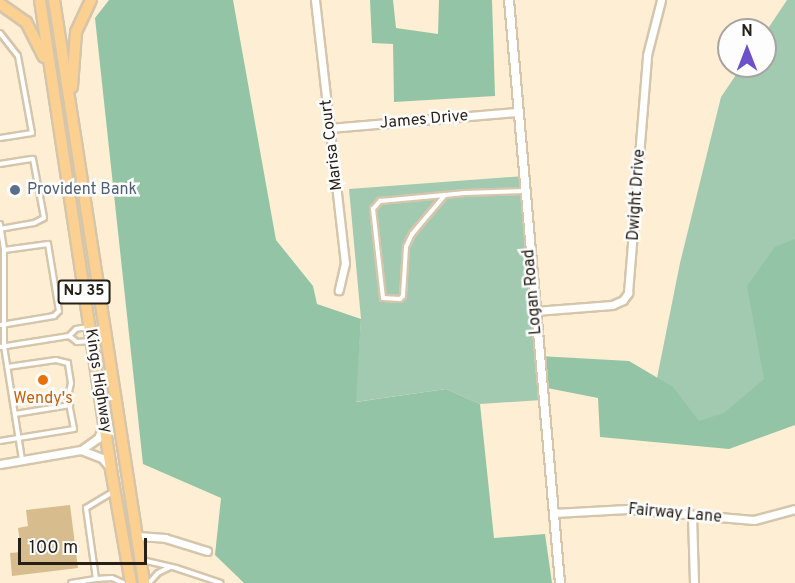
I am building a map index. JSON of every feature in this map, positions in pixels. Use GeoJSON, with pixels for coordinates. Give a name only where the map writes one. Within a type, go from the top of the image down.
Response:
{"type":"FeatureCollection","features":[{"type":"Feature","properties":{"kind":"main road","name":"Kings Highway"},"geometry":{"type":"LineString","coordinates":[[40,0],[111,470],[131,583]]}},
{"type":"Feature","properties":{"kind":"main road","name":"Kings Highway"},"geometry":{"type":"LineString","coordinates":[[54,0],[144,583]]}},
{"type":"Feature","properties":{"kind":"main road"},"geometry":{"type":"LineString","coordinates":[[72,120],[73,51],[79,23],[91,0]]}},
{"type":"Feature","properties":{"kind":"main road"},"geometry":{"type":"LineString","coordinates":[[0,4],[21,17],[30,28],[51,74]]}},
{"type":"Feature","properties":{"kind":"street","name":"Marisa Court"},"geometry":{"type":"LineString","coordinates":[[315,0],[345,262],[339,290]]}},
{"type":"Feature","properties":{"kind":"street","name":"Logan Road"},"geometry":{"type":"LineString","coordinates":[[509,0],[560,583]]}},
{"type":"Feature","properties":{"kind":"street","name":"Dwight Drive"},"geometry":{"type":"LineString","coordinates":[[535,311],[612,305],[622,300],[628,293],[647,55],[661,0]]}},
{"type":"Feature","properties":{"kind":"street","name":"James Drive"},"geometry":{"type":"LineString","coordinates":[[330,128],[518,112]]}},
{"type":"Feature","properties":{"kind":"street"},"geometry":{"type":"LineString","coordinates":[[0,464],[81,450],[100,435],[104,421]]}},
{"type":"Feature","properties":{"kind":"street"},"geometry":{"type":"LineString","coordinates":[[81,450],[102,458],[111,470]]}},
{"type":"Feature","properties":{"kind":"street","name":"Fairway Lane"},"geometry":{"type":"LineString","coordinates":[[554,513],[616,509],[754,520],[795,509]]}},
{"type":"Feature","properties":{"kind":"street"},"geometry":{"type":"LineString","coordinates":[[692,515],[694,583]]}},
{"type":"Feature","properties":{"kind":"street"},"geometry":{"type":"LineString","coordinates":[[138,536],[165,538],[207,551]]}},
{"type":"Feature","properties":{"kind":"lane"},"geometry":{"type":"LineString","coordinates":[[0,33],[18,56],[32,133],[0,138]]}},
{"type":"Feature","properties":{"kind":"lane"},"geometry":{"type":"LineString","coordinates":[[0,164],[33,159],[36,164],[44,218],[34,223],[0,226],[4,250],[2,347],[22,460]]}},
{"type":"Feature","properties":{"kind":"lane"},"geometry":{"type":"LineString","coordinates":[[446,195],[412,234],[406,247],[404,296],[400,299],[383,298],[374,208],[376,204],[380,201],[446,195],[525,191]]}},
{"type":"Feature","properties":{"kind":"lane"},"geometry":{"type":"LineString","coordinates":[[1,325],[54,316],[59,311],[48,244],[4,250]]}},
{"type":"Feature","properties":{"kind":"lane"},"geometry":{"type":"LineString","coordinates":[[2,347],[69,336],[76,329],[89,327]]}},
{"type":"Feature","properties":{"kind":"lane"},"geometry":{"type":"LineString","coordinates":[[69,336],[77,342],[92,341]]}},
{"type":"Feature","properties":{"kind":"lane"},"geometry":{"type":"LineString","coordinates":[[0,441],[74,429],[70,405],[71,383],[68,363],[63,360],[7,367]]}},
{"type":"Feature","properties":{"kind":"lane"},"geometry":{"type":"LineString","coordinates":[[15,414],[70,405]]}},
{"type":"Feature","properties":{"kind":"lane"},"geometry":{"type":"LineString","coordinates":[[96,579],[86,508],[115,490]]}},
{"type":"Feature","properties":{"kind":"lane"},"geometry":{"type":"LineString","coordinates":[[141,560],[221,583]]}},
{"type":"Feature","properties":{"kind":"lane"},"geometry":{"type":"LineString","coordinates":[[149,583],[158,573],[170,567]]}},
{"type":"Feature","properties":{"kind":"lane"},"geometry":{"type":"LineString","coordinates":[[71,583],[112,578],[123,583]]}},
{"type":"Feature","properties":{"kind":"green space"},"geometry":{"type":"Polygon","coordinates":[[[109,0],[233,0],[276,240],[313,286],[317,304],[361,319],[356,402],[446,389],[480,404],[494,538],[545,534],[552,583],[244,583],[215,555],[221,498],[143,464],[95,18],[109,0]]]}},
{"type":"Feature","properties":{"kind":"green space"},"geometry":{"type":"Polygon","coordinates":[[[370,0],[393,0],[396,28],[438,34],[439,0],[492,0],[495,96],[394,102],[393,44],[372,43],[370,0]]]}},
{"type":"Feature","properties":{"kind":"green space"},"geometry":{"type":"Polygon","coordinates":[[[787,0],[795,0],[795,409],[689,441],[653,398],[680,263],[721,97],[734,78],[777,78],[777,18],[775,18],[787,0]]]}},
{"type":"Feature","properties":{"kind":"green space"},"geometry":{"type":"Polygon","coordinates":[[[525,176],[542,400],[480,404],[446,389],[355,402],[361,319],[349,189],[525,176]]]}},
{"type":"Feature","properties":{"kind":"green space"},"geometry":{"type":"Polygon","coordinates":[[[795,239],[795,425],[729,449],[600,437],[598,398],[542,387],[539,356],[629,361],[673,387],[699,421],[724,413],[764,379],[747,286],[775,247],[795,239]]]}},
{"type":"Feature","properties":{"kind":"building"},"geometry":{"type":"Polygon","coordinates":[[[70,505],[78,568],[12,576],[10,553],[21,552],[18,528],[28,526],[26,510],[70,505]]]}},
{"type":"Feature","properties":{"kind":"place","name":"Provident Bank"},"geometry":{"type":"Point","coordinates":[15,190]}},
{"type":"Feature","properties":{"kind":"place","name":"Wendy's"},"geometry":{"type":"Point","coordinates":[43,380]}}]}
